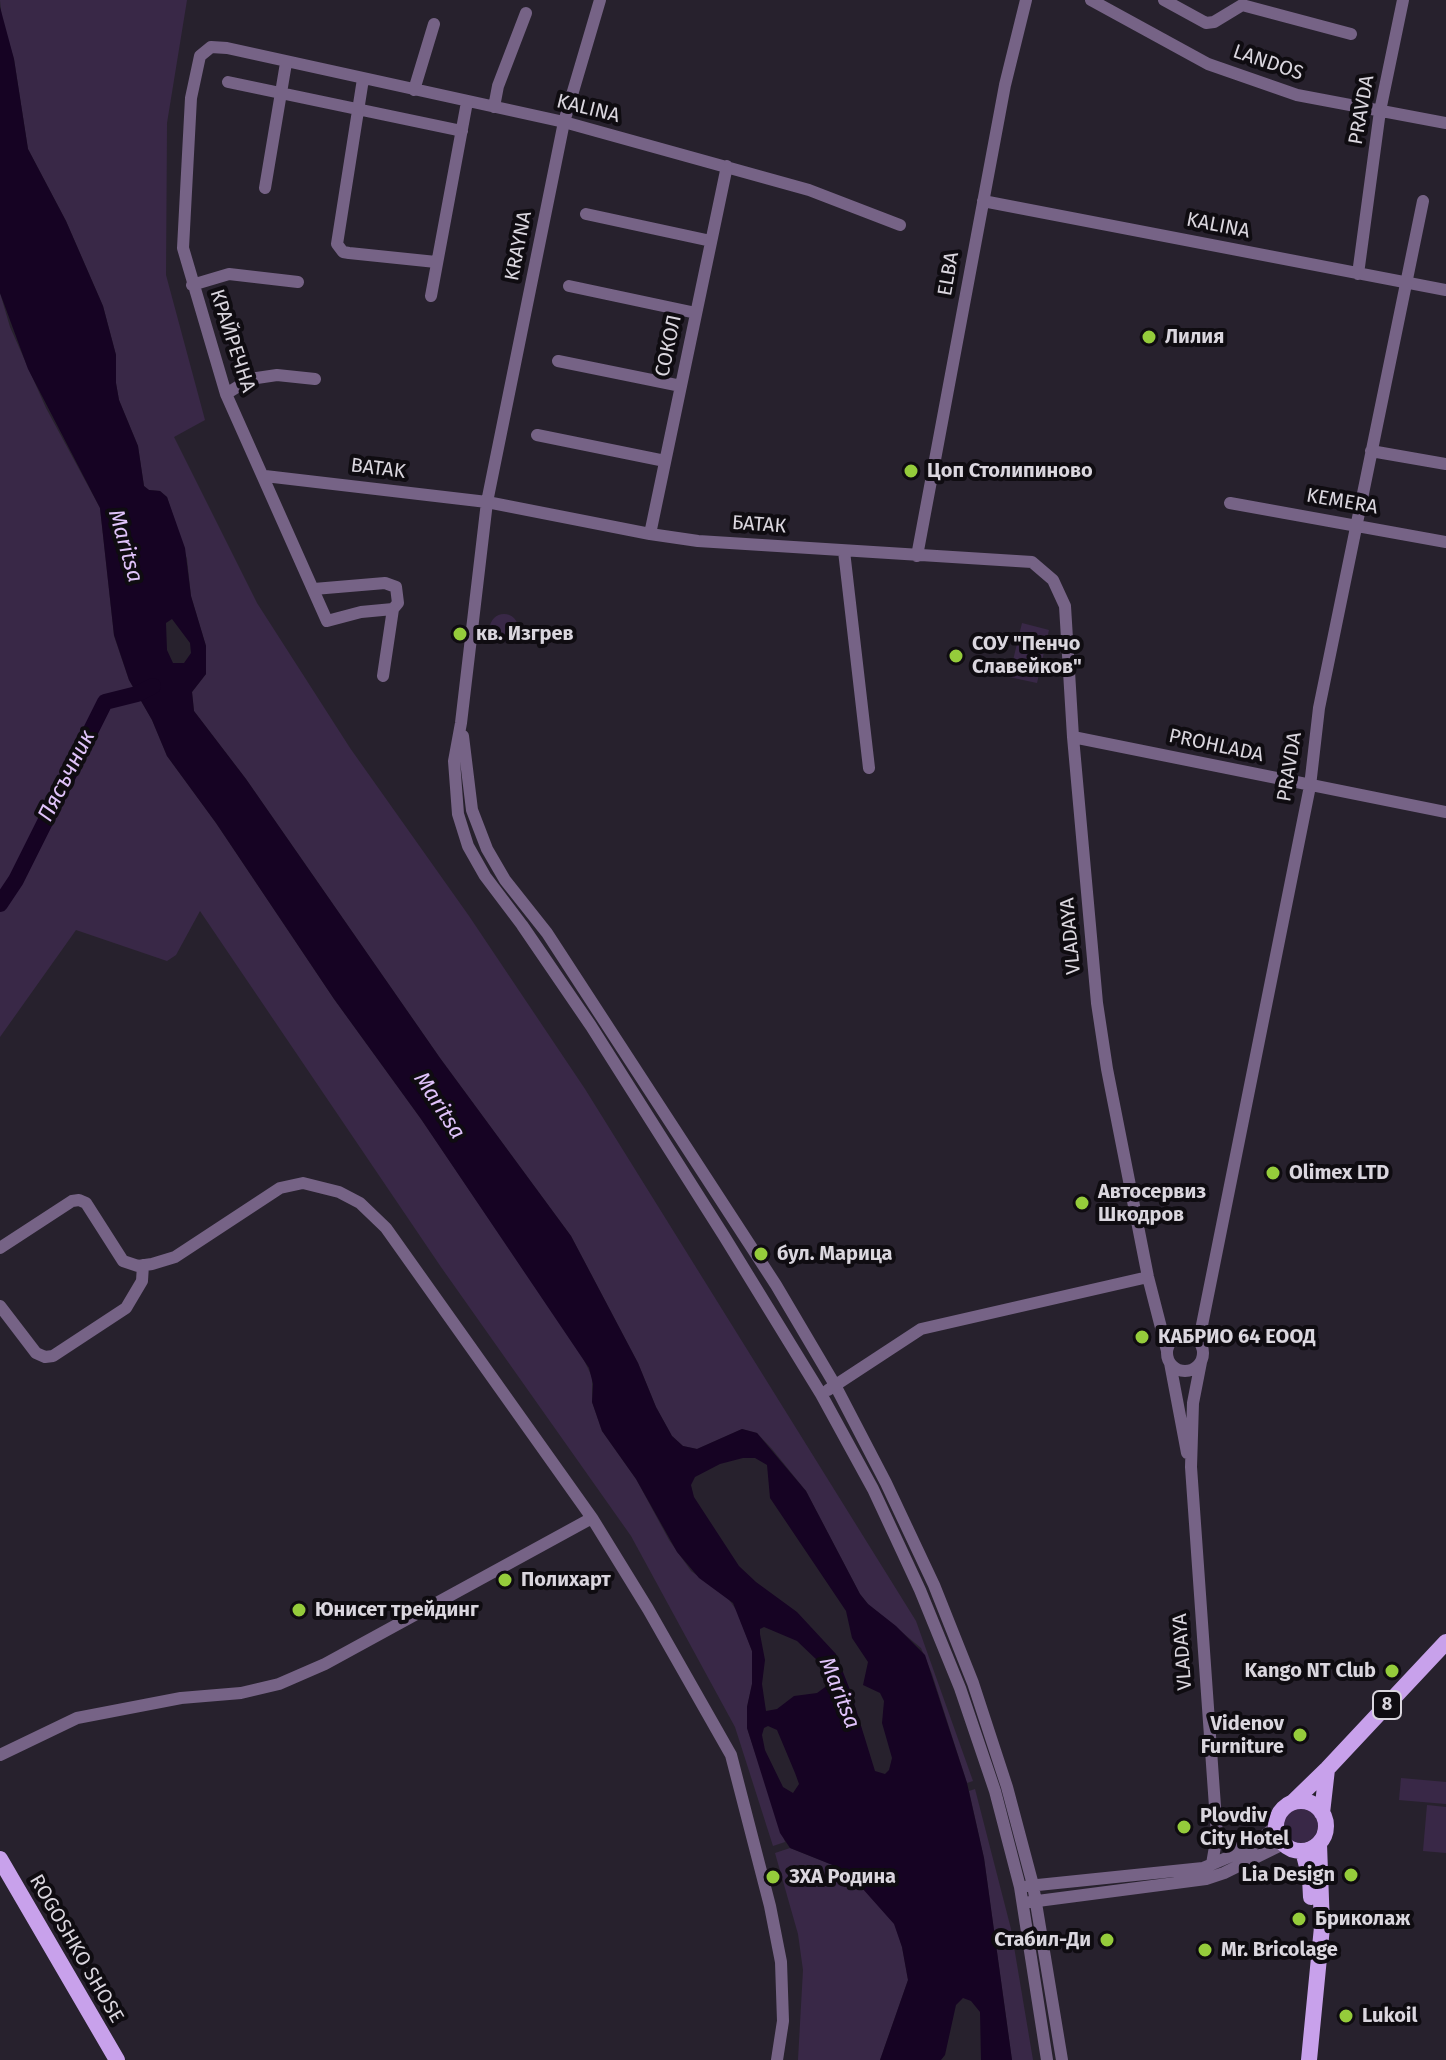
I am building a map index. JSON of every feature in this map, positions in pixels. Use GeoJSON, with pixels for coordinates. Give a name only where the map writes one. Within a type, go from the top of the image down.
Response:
{"type":"FeatureCollection","features":[{"type":"Feature","properties":{"kind":"main road","name":"8"},"geometry":{"type":"LineString","coordinates":[[1276,1826],[1280,1812],[1327,1769],[1446,1642]]}},
{"type":"Feature","properties":{"kind":"main road"},"geometry":{"type":"LineString","coordinates":[[1298,2060],[1312,1898],[1311,1848],[1326,1829],[1322,1813],[1327,1769]]}},
{"type":"Feature","properties":{"kind":"main road"},"geometry":{"type":"LineString","coordinates":[[1293,1802],[1309,1802],[1322,1813]]}},
{"type":"Feature","properties":{"kind":"main road"},"geometry":{"type":"LineString","coordinates":[[1276,1826],[1283,1844],[1293,1850],[1311,1848]]}},
{"type":"Feature","properties":{"kind":"main road"},"geometry":{"type":"LineString","coordinates":[[1309,2060],[1322,1927],[1311,1848]]}},
{"type":"Feature","properties":{"kind":"main road","name":"ROGOSHKO SHOSE"},"geometry":{"type":"LineString","coordinates":[[0,1859],[117,2060]]}},
{"type":"Feature","properties":{"kind":"street","name":"KRAYNA"},"geometry":{"type":"LineString","coordinates":[[487,502],[564,122],[600,0]]}},
{"type":"Feature","properties":{"kind":"street","name":"ELBA"},"geometry":{"type":"LineString","coordinates":[[917,556],[1005,85],[1026,0]]}},
{"type":"Feature","properties":{"kind":"street","name":"LANDOS"},"geometry":{"type":"LineString","coordinates":[[1091,0],[1208,64],[1297,95],[1446,123]]}},
{"type":"Feature","properties":{"kind":"street"},"geometry":{"type":"LineString","coordinates":[[1164,0],[1206,23],[1214,22],[1242,5],[1351,34]]}},
{"type":"Feature","properties":{"kind":"street","name":"PRAVDA"},"geometry":{"type":"LineString","coordinates":[[1358,274],[1380,111],[1403,0]]}},
{"type":"Feature","properties":{"kind":"street"},"geometry":{"type":"LineString","coordinates":[[494,107],[498,86],[526,13]]}},
{"type":"Feature","properties":{"kind":"street"},"geometry":{"type":"LineString","coordinates":[[414,90],[434,24]]}},
{"type":"Feature","properties":{"kind":"street","name":"KALINA"},"geometry":{"type":"LineString","coordinates":[[200,56],[211,47],[227,48],[564,122],[809,190],[900,225]]}},
{"type":"Feature","properties":{"kind":"street","name":"КРАЙРЕЧНА"},"geometry":{"type":"LineString","coordinates":[[200,56],[191,98],[183,248],[226,394],[327,621],[361,612],[393,609]]}},
{"type":"Feature","properties":{"kind":"street"},"geometry":{"type":"LineString","coordinates":[[265,188],[286,63]]}},
{"type":"Feature","properties":{"kind":"street"},"geometry":{"type":"LineString","coordinates":[[363,79],[337,244],[343,252],[436,262]]}},
{"type":"Feature","properties":{"kind":"street"},"geometry":{"type":"LineString","coordinates":[[228,82],[462,131]]}},
{"type":"Feature","properties":{"kind":"street"},"geometry":{"type":"LineString","coordinates":[[431,296],[467,102]]}},
{"type":"Feature","properties":{"kind":"street","name":"СОКОЛ"},"geometry":{"type":"LineString","coordinates":[[650,534],[727,166]]}},
{"type":"Feature","properties":{"kind":"street","name":"KALINA"},"geometry":{"type":"LineString","coordinates":[[983,201],[1446,290]]}},
{"type":"Feature","properties":{"kind":"street","name":"PRAVDA"},"geometry":{"type":"LineString","coordinates":[[1199,1340],[1310,786],[1319,708],[1423,201]]}},
{"type":"Feature","properties":{"kind":"street"},"geometry":{"type":"LineString","coordinates":[[586,214],[711,241]]}},
{"type":"Feature","properties":{"kind":"street"},"geometry":{"type":"LineString","coordinates":[[192,285],[229,274],[298,282]]}},
{"type":"Feature","properties":{"kind":"street"},"geometry":{"type":"LineString","coordinates":[[569,286],[696,313]]}},
{"type":"Feature","properties":{"kind":"street"},"geometry":{"type":"LineString","coordinates":[[558,361],[681,386]]}},
{"type":"Feature","properties":{"kind":"street"},"geometry":{"type":"LineString","coordinates":[[226,394],[250,379],[277,375],[315,379]]}},
{"type":"Feature","properties":{"kind":"street"},"geometry":{"type":"LineString","coordinates":[[537,435],[665,461]]}},
{"type":"Feature","properties":{"kind":"street"},"geometry":{"type":"LineString","coordinates":[[1371,451],[1446,464]]}},
{"type":"Feature","properties":{"kind":"street","name":"BATAK"},"geometry":{"type":"LineString","coordinates":[[265,476],[487,502]]}},
{"type":"Feature","properties":{"kind":"street"},"geometry":{"type":"LineString","coordinates":[[487,502],[454,761],[458,814],[468,846],[485,876],[591,1026],[821,1394],[873,1489],[955,1674],[1026,1886]]}},
{"type":"Feature","properties":{"kind":"street","name":"БАТАК"},"geometry":{"type":"LineString","coordinates":[[487,502],[698,541],[1032,562]]}},
{"type":"Feature","properties":{"kind":"street","name":"KEMERA"},"geometry":{"type":"LineString","coordinates":[[1230,503],[1446,542]]}},
{"type":"Feature","properties":{"kind":"street"},"geometry":{"type":"LineString","coordinates":[[844,551],[869,768]]}},
{"type":"Feature","properties":{"kind":"street","name":"VLADAYA"},"geometry":{"type":"LineString","coordinates":[[1032,562],[1053,580],[1065,606],[1073,737],[1097,1003],[1148,1277],[1169,1357],[1191,1467]]}},
{"type":"Feature","properties":{"kind":"street"},"geometry":{"type":"LineString","coordinates":[[314,589],[385,583],[396,587],[398,603],[393,609],[383,676]]}},
{"type":"Feature","properties":{"kind":"street"},"geometry":{"type":"LineString","coordinates":[[461,723],[472,810],[487,849],[505,880],[547,933],[776,1285],[835,1385],[886,1483],[945,1613],[991,1735],[1062,2060]]}},
{"type":"Feature","properties":{"kind":"street","name":"PROHLADA"},"geometry":{"type":"LineString","coordinates":[[1073,737],[1446,812]]}},
{"type":"Feature","properties":{"kind":"street"},"geometry":{"type":"LineString","coordinates":[[0,1248],[62,1207],[79,1200],[86,1203],[123,1261],[129,1265],[143,1265],[175,1257],[257,1202],[290,1185],[319,1186],[360,1203],[386,1228],[592,1518],[731,1755],[770,1906],[781,1962],[783,2021],[777,2060]]}},
{"type":"Feature","properties":{"kind":"street"},"geometry":{"type":"LineString","coordinates":[[0,1306],[36,1353],[53,1356],[126,1308],[142,1281],[143,1265]]}},
{"type":"Feature","properties":{"kind":"street"},"geometry":{"type":"LineString","coordinates":[[821,1394],[921,1329],[1148,1277]]}},
{"type":"Feature","properties":{"kind":"street","name":"VLADAYA"},"geometry":{"type":"LineString","coordinates":[[1159,1313],[1182,1335],[1199,1340],[1203,1351],[1193,1403],[1191,1467],[1217,1835],[1212,1864]]}},
{"type":"Feature","properties":{"kind":"street"},"geometry":{"type":"LineString","coordinates":[[1182,1335],[1172,1340],[1169,1357],[1174,1367],[1186,1371],[1201,1362]]}},
{"type":"Feature","properties":{"kind":"street"},"geometry":{"type":"LineString","coordinates":[[0,1755],[77,1718],[181,1698],[241,1693],[279,1684],[325,1664],[592,1518]]}},
{"type":"Feature","properties":{"kind":"street"},"geometry":{"type":"LineString","coordinates":[[1026,1886],[1181,1872],[1244,1851],[1262,1840],[1276,1826]]}},
{"type":"Feature","properties":{"kind":"street"},"geometry":{"type":"LineString","coordinates":[[1217,1835],[1228,1845],[1244,1851]]}},
{"type":"Feature","properties":{"kind":"street"},"geometry":{"type":"LineString","coordinates":[[1029,1902],[1206,1879],[1283,1844]]}},
{"type":"Feature","properties":{"kind":"street"},"geometry":{"type":"LineString","coordinates":[[1029,1902],[1047,2060]]}},
{"type":"Feature","properties":{"kind":"shaded area"},"geometry":{"type":"Polygon","coordinates":[[[0,0],[187,0],[167,123],[166,275],[205,420],[174,437],[257,603],[350,748],[469,916],[585,1089],[916,1621],[973,1781],[967,1783],[921,1648],[860,1594],[806,1491],[772,1449],[757,1433],[742,1429],[697,1449],[683,1446],[672,1436],[638,1363],[571,1236],[440,1058],[246,779],[194,711],[192,692],[206,674],[206,646],[191,596],[187,559],[167,497],[144,486],[138,446],[119,400],[116,355],[103,306],[66,221],[28,149],[14,59],[2,20],[0,0]]]}},
{"type":"Feature","properties":{"kind":"shaded area"},"geometry":{"type":"Polygon","coordinates":[[[0,293],[10,327],[46,408],[100,508],[114,636],[129,680],[152,720],[167,756],[581,1354],[592,1377],[592,1402],[602,1431],[636,1479],[669,1540],[691,1571],[727,1597],[737,1611],[752,1651],[747,1728],[785,1842],[773,1846],[735,1727],[631,1536],[441,1267],[200,911],[176,955],[167,961],[76,930],[0,1037],[0,293]]]}},
{"type":"Feature","properties":{"kind":"shaded area"},"geometry":{"type":"Polygon","coordinates":[[[504,614],[514,618],[518,628],[514,638],[504,642],[494,638],[490,628],[494,618],[504,614]]]}},
{"type":"Feature","properties":{"kind":"shaded area"},"geometry":{"type":"Polygon","coordinates":[[[1022,623],[1049,630],[1037,683],[1009,677],[1022,623]]]}},
{"type":"Feature","properties":{"kind":"shaded area"},"geometry":{"type":"Polygon","coordinates":[[[1401,1778],[1446,1782],[1446,1804],[1399,1800],[1401,1778]]]}},
{"type":"Feature","properties":{"kind":"shaded area"},"geometry":{"type":"Polygon","coordinates":[[[975,1789],[1011,1929],[1033,2060],[1012,2060],[984,1858],[969,1791],[975,1789]]]}},
{"type":"Feature","properties":{"kind":"shaded area"},"geometry":{"type":"Polygon","coordinates":[[[1427,1805],[1446,1807],[1446,1853],[1423,1851],[1427,1805]]]}},
{"type":"Feature","properties":{"kind":"shaded area"},"geometry":{"type":"Polygon","coordinates":[[[1300,1807],[1313,1812],[1318,1825],[1313,1838],[1300,1843],[1287,1838],[1282,1825],[1287,1812],[1300,1807]]]}},
{"type":"Feature","properties":{"kind":"shaded area"},"geometry":{"type":"Polygon","coordinates":[[[790,1848],[840,1868],[874,1898],[895,1924],[908,1980],[880,2060],[798,2060],[803,1970],[798,1934],[775,1853],[790,1848]]]}},
{"type":"Feature","properties":{"kind":"water","name":"Maritsa"},"geometry":{"type":"Polygon","coordinates":[[[0,7],[14,59],[28,149],[66,221],[103,306],[116,355],[119,400],[138,446],[144,486],[167,497],[185,548],[191,596],[206,646],[206,674],[192,692],[194,711],[246,779],[440,1058],[571,1236],[638,1363],[672,1436],[683,1446],[697,1449],[742,1429],[757,1433],[806,1491],[860,1594],[925,1655],[967,1783],[984,1858],[1012,2060],[981,2060],[980,2012],[971,2001],[963,1998],[956,2005],[945,2055],[941,2060],[880,2060],[908,1980],[894,1924],[854,1879],[840,1868],[790,1848],[780,1833],[747,1728],[752,1651],[733,1603],[699,1578],[677,1552],[636,1479],[602,1431],[592,1402],[593,1384],[589,1368],[421,1119],[334,999],[216,823],[167,756],[152,720],[129,680],[114,635],[100,508],[28,369],[0,293],[0,7]],[[172,619],[166,623],[167,650],[173,663],[184,663],[191,653],[190,643],[172,619]],[[755,1458],[720,1464],[695,1477],[691,1485],[694,1497],[739,1566],[797,1612],[836,1654],[875,1771],[885,1774],[892,1758],[882,1723],[884,1701],[880,1693],[863,1685],[868,1662],[852,1638],[846,1611],[770,1498],[767,1465],[755,1458]],[[764,1627],[760,1629],[765,1660],[762,1684],[766,1711],[777,1709],[794,1696],[817,1693],[828,1685],[828,1677],[820,1663],[797,1641],[764,1627]],[[768,1726],[764,1728],[765,1750],[783,1787],[793,1793],[799,1784],[777,1730],[768,1726]]]}},
{"type":"Feature","properties":{"kind":"waterway","name":"Пясъчник"},"geometry":{"type":"LineString","coordinates":[[0,904],[16,880],[105,702],[137,694],[153,686]]}},
{"type":"Feature","properties":{"kind":"place","name":"Лилия"},"geometry":{"type":"Point","coordinates":[1149,337]}},
{"type":"Feature","properties":{"kind":"place","name":"Цоп Столипиново"},"geometry":{"type":"Point","coordinates":[911,471]}},
{"type":"Feature","properties":{"kind":"place","name":"кв. Изгрев"},"geometry":{"type":"Point","coordinates":[460,634]}},
{"type":"Feature","properties":{"kind":"place","name":"СОУ \"Пенчо Славейков\""},"geometry":{"type":"Point","coordinates":[956,656]}},
{"type":"Feature","properties":{"kind":"place","name":"Olimex LTD"},"geometry":{"type":"Point","coordinates":[1273,1173]}},
{"type":"Feature","properties":{"kind":"place","name":"Автосервиз Шкодров"},"geometry":{"type":"Point","coordinates":[1082,1203]}},
{"type":"Feature","properties":{"kind":"place","name":"бул. Марица"},"geometry":{"type":"Point","coordinates":[761,1254]}},
{"type":"Feature","properties":{"kind":"place","name":"КАБРИО 64 ЕООД"},"geometry":{"type":"Point","coordinates":[1142,1337]}},
{"type":"Feature","properties":{"kind":"place","name":"Полихарт"},"geometry":{"type":"Point","coordinates":[505,1580]}},
{"type":"Feature","properties":{"kind":"place","name":"Юнисет трейдинг"},"geometry":{"type":"Point","coordinates":[299,1610]}},
{"type":"Feature","properties":{"kind":"place","name":"Kango NT Club"},"geometry":{"type":"Point","coordinates":[1392,1671]}},
{"type":"Feature","properties":{"kind":"place","name":"Videnov Furniture"},"geometry":{"type":"Point","coordinates":[1300,1735]}},
{"type":"Feature","properties":{"kind":"place","name":"Plovdiv City Hotel"},"geometry":{"type":"Point","coordinates":[1184,1827]}},
{"type":"Feature","properties":{"kind":"place","name":"Lia Design"},"geometry":{"type":"Point","coordinates":[1351,1875]}},
{"type":"Feature","properties":{"kind":"place","name":"ЗХА Родина"},"geometry":{"type":"Point","coordinates":[773,1877]}},
{"type":"Feature","properties":{"kind":"place","name":"Бриколаж"},"geometry":{"type":"Point","coordinates":[1299,1919]}},
{"type":"Feature","properties":{"kind":"place","name":"Стабил-Ди"},"geometry":{"type":"Point","coordinates":[1107,1940]}},
{"type":"Feature","properties":{"kind":"place","name":"Mr. Bricolage"},"geometry":{"type":"Point","coordinates":[1205,1950]}},
{"type":"Feature","properties":{"kind":"place","name":"Lukoil"},"geometry":{"type":"Point","coordinates":[1346,2016]}}]}
